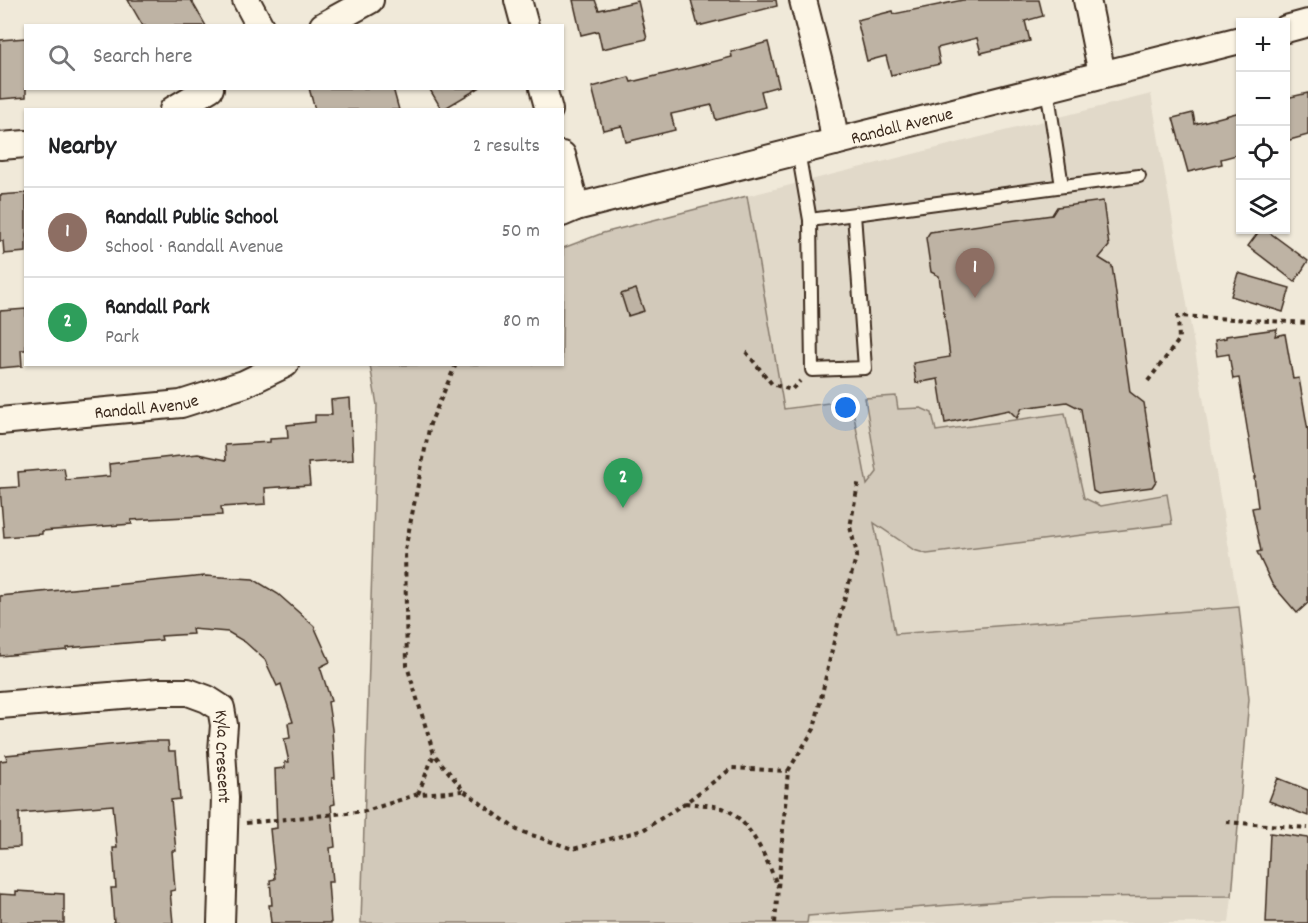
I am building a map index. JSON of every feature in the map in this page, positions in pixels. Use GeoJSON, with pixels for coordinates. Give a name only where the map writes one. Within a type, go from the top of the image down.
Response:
{"type":"FeatureCollection","features":[{"type":"Feature","properties":{"kind":"street"},"geometry":{"type":"LineString","coordinates":[[246,0],[259,24]]}},
{"type":"Feature","properties":{"kind":"street"},"geometry":{"type":"LineString","coordinates":[[327,24],[370,0]]}},
{"type":"Feature","properties":{"kind":"street"},"geometry":{"type":"LineString","coordinates":[[518,0],[524,24]]}},
{"type":"Feature","properties":{"kind":"street"},"geometry":{"type":"LineString","coordinates":[[803,0],[829,103],[836,142]]}},
{"type":"Feature","properties":{"kind":"street"},"geometry":{"type":"LineString","coordinates":[[1087,0],[1102,74]]}},
{"type":"Feature","properties":{"kind":"street"},"geometry":{"type":"LineString","coordinates":[[1290,27],[1308,23]]}},
{"type":"Feature","properties":{"kind":"street","name":"Randall Avenue"},"geometry":{"type":"LineString","coordinates":[[569,210],[1236,41]]}},
{"type":"Feature","properties":{"kind":"street"},"geometry":{"type":"LineString","coordinates":[[176,108],[207,90]]}},
{"type":"Feature","properties":{"kind":"street"},"geometry":{"type":"LineString","coordinates":[[544,90],[548,108]]}},
{"type":"Feature","properties":{"kind":"street"},"geometry":{"type":"LineString","coordinates":[[0,146],[24,144]]}},
{"type":"Feature","properties":{"kind":"street"},"geometry":{"type":"LineString","coordinates":[[564,171],[569,210]]}},
{"type":"Feature","properties":{"kind":"street","name":"Randall Avenue"},"geometry":{"type":"LineString","coordinates":[[0,421],[181,404],[244,384],[281,366]]}},
{"type":"Feature","properties":{"kind":"street","name":"Kyla Crescent"},"geometry":{"type":"LineString","coordinates":[[0,705],[159,692],[189,692],[221,708],[224,726],[222,751],[225,798],[221,923]]}},
{"type":"Feature","properties":{"kind":"lane"},"geometry":{"type":"LineString","coordinates":[[1047,88],[1062,186]]}},
{"type":"Feature","properties":{"kind":"lane"},"geometry":{"type":"LineString","coordinates":[[798,151],[810,220],[812,370],[865,368],[854,214]]}},
{"type":"Feature","properties":{"kind":"lane"},"geometry":{"type":"LineString","coordinates":[[810,220],[1139,176]]}},
{"type":"Feature","properties":{"kind":"path"},"geometry":{"type":"LineString","coordinates":[[1148,381],[1179,340],[1178,316],[1308,323]]}},
{"type":"Feature","properties":{"kind":"path"},"geometry":{"type":"LineString","coordinates":[[746,352],[772,384],[791,390],[812,370]]}},
{"type":"Feature","properties":{"kind":"path"},"geometry":{"type":"LineString","coordinates":[[453,366],[430,424],[405,550],[407,666],[434,754],[464,791],[517,830],[573,849],[643,830],[732,768],[788,771]]}},
{"type":"Feature","properties":{"kind":"path"},"geometry":{"type":"LineString","coordinates":[[775,923],[788,771],[814,729],[839,619],[857,554],[850,526],[859,479]]}},
{"type":"Feature","properties":{"kind":"path"},"geometry":{"type":"LineString","coordinates":[[418,794],[434,754]]}},
{"type":"Feature","properties":{"kind":"path"},"geometry":{"type":"LineString","coordinates":[[224,825],[366,811],[418,794],[464,791]]}},
{"type":"Feature","properties":{"kind":"path"},"geometry":{"type":"LineString","coordinates":[[684,803],[725,808],[741,819],[768,864],[778,888]]}},
{"type":"Feature","properties":{"kind":"path"},"geometry":{"type":"LineString","coordinates":[[1226,822],[1308,828]]}},
{"type":"Feature","properties":{"kind":"shaded area"},"geometry":{"type":"Polygon","coordinates":[[[1151,94],[1239,607],[895,635],[851,401],[784,410],[747,196],[1151,94]]]}},
{"type":"Feature","properties":{"kind":"shaded area"},"geometry":{"type":"Polygon","coordinates":[[[747,196],[784,409],[851,400],[867,485],[877,472],[865,398],[896,396],[898,409],[921,408],[932,413],[936,431],[1065,413],[1084,498],[1101,506],[1167,494],[1172,524],[927,554],[914,550],[874,523],[895,634],[1239,607],[1249,699],[1232,896],[1053,897],[808,916],[807,923],[361,923],[377,405],[370,366],[564,366],[564,248],[603,233],[747,196]]]}},
{"type":"Feature","properties":{"kind":"shaded area"},"geometry":{"type":"Polygon","coordinates":[[[1232,896],[1229,923],[807,923],[808,916],[1053,897],[1232,896]]]}},
{"type":"Feature","properties":{"kind":"building"},"geometry":{"type":"Polygon","coordinates":[[[128,0],[191,0],[205,24],[142,24],[128,0]]]}},
{"type":"Feature","properties":{"kind":"building"},"geometry":{"type":"Polygon","coordinates":[[[573,0],[595,0],[599,10],[638,1],[647,39],[602,49],[598,31],[581,35],[573,0]]]}},
{"type":"Feature","properties":{"kind":"building"},"geometry":{"type":"Polygon","coordinates":[[[691,0],[776,0],[777,6],[698,26],[691,0]]]}},
{"type":"Feature","properties":{"kind":"building"},"geometry":{"type":"Polygon","coordinates":[[[963,0],[1039,0],[1043,16],[1025,21],[1030,41],[981,53],[977,38],[937,48],[940,64],[891,75],[886,56],[867,61],[857,20],[893,11],[894,14],[963,0]]]}},
{"type":"Feature","properties":{"kind":"building"},"geometry":{"type":"Polygon","coordinates":[[[24,38],[26,97],[0,99],[0,40],[24,38]]]}},
{"type":"Feature","properties":{"kind":"building"},"geometry":{"type":"Polygon","coordinates":[[[768,42],[779,86],[761,91],[765,107],[716,120],[712,105],[671,114],[675,130],[626,142],[622,126],[603,130],[592,87],[629,77],[631,82],[693,67],[732,57],[731,52],[768,42]]]}},
{"type":"Feature","properties":{"kind":"building"},"geometry":{"type":"Polygon","coordinates":[[[310,90],[394,90],[398,108],[314,108],[310,90]]]}},
{"type":"Feature","properties":{"kind":"building"},"geometry":{"type":"Polygon","coordinates":[[[430,90],[476,90],[445,108],[441,108],[430,90]]]}},
{"type":"Feature","properties":{"kind":"building"},"geometry":{"type":"Polygon","coordinates":[[[1308,93],[1308,135],[1290,140],[1290,126],[1290,97],[1308,93]]]}},
{"type":"Feature","properties":{"kind":"building"},"geometry":{"type":"Polygon","coordinates":[[[1193,113],[1195,124],[1236,113],[1236,155],[1221,159],[1222,164],[1188,172],[1173,118],[1193,113]]]}},
{"type":"Feature","properties":{"kind":"building"},"geometry":{"type":"Polygon","coordinates":[[[24,193],[24,252],[4,254],[3,241],[0,241],[0,195],[24,193]]]}},
{"type":"Feature","properties":{"kind":"building"},"geometry":{"type":"Polygon","coordinates":[[[1103,201],[1109,246],[1099,258],[1112,266],[1130,392],[1144,403],[1156,481],[1152,487],[1098,494],[1093,491],[1081,409],[1067,402],[1022,408],[1017,418],[1009,410],[945,423],[938,379],[916,383],[913,363],[950,357],[939,276],[931,272],[926,238],[930,232],[1052,215],[1057,207],[1103,201]]]}},
{"type":"Feature","properties":{"kind":"building"},"geometry":{"type":"Polygon","coordinates":[[[1257,234],[1271,234],[1308,261],[1295,282],[1248,246],[1257,234]]]}},
{"type":"Feature","properties":{"kind":"building"},"geometry":{"type":"Polygon","coordinates":[[[1238,273],[1290,288],[1283,312],[1231,296],[1238,273]]]}},
{"type":"Feature","properties":{"kind":"building"},"geometry":{"type":"Polygon","coordinates":[[[636,289],[644,311],[628,316],[621,294],[636,289]]]}},
{"type":"Feature","properties":{"kind":"building"},"geometry":{"type":"Polygon","coordinates":[[[24,309],[22,366],[0,368],[0,311],[24,309]]]}},
{"type":"Feature","properties":{"kind":"building"},"geometry":{"type":"Polygon","coordinates":[[[1277,329],[1275,336],[1285,334],[1293,379],[1299,378],[1308,431],[1308,603],[1297,613],[1272,584],[1257,552],[1261,551],[1252,508],[1258,507],[1255,477],[1239,378],[1233,379],[1229,354],[1217,356],[1215,340],[1226,338],[1226,336],[1277,329]]]}},
{"type":"Feature","properties":{"kind":"building"},"geometry":{"type":"Polygon","coordinates":[[[350,398],[353,460],[308,463],[310,485],[265,488],[266,504],[221,507],[222,515],[131,520],[132,524],[42,531],[42,534],[4,537],[0,488],[19,487],[18,472],[64,468],[66,480],[110,476],[109,464],[198,454],[226,460],[225,445],[270,442],[270,439],[288,438],[287,425],[315,422],[315,415],[332,415],[331,400],[350,398]]]}},
{"type":"Feature","properties":{"kind":"building"},"geometry":{"type":"Polygon","coordinates":[[[205,576],[253,579],[278,594],[314,626],[330,662],[320,667],[331,701],[328,702],[335,778],[332,778],[335,804],[331,805],[335,847],[330,848],[333,882],[328,882],[331,923],[271,923],[270,880],[275,879],[270,829],[277,828],[275,769],[285,768],[285,762],[289,762],[284,739],[290,738],[288,723],[293,722],[281,684],[277,686],[265,660],[245,642],[228,632],[192,629],[193,634],[161,636],[162,640],[0,656],[0,596],[205,576]]]}},
{"type":"Feature","properties":{"kind":"building"},"geometry":{"type":"Polygon","coordinates":[[[168,741],[169,751],[176,751],[180,799],[171,800],[176,851],[172,851],[175,890],[170,891],[173,923],[114,923],[111,888],[116,888],[113,848],[117,848],[113,805],[19,813],[20,847],[0,848],[0,761],[7,760],[6,755],[168,741]]]}},
{"type":"Feature","properties":{"kind":"building"},"geometry":{"type":"Polygon","coordinates":[[[1278,778],[1308,790],[1308,816],[1269,801],[1278,778]]]}},
{"type":"Feature","properties":{"kind":"building"},"geometry":{"type":"Polygon","coordinates":[[[1270,833],[1308,838],[1308,923],[1266,923],[1270,833]]]}},
{"type":"Feature","properties":{"kind":"building"},"geometry":{"type":"Polygon","coordinates":[[[16,891],[64,894],[64,923],[0,923],[0,894],[16,895],[16,891]]]}},
{"type":"Feature","properties":{"kind":"place","name":"Randall Public School"},"geometry":{"type":"Point","coordinates":[975,298]}},
{"type":"Feature","properties":{"kind":"place","name":"Randall Park"},"geometry":{"type":"Point","coordinates":[623,508]}}]}
